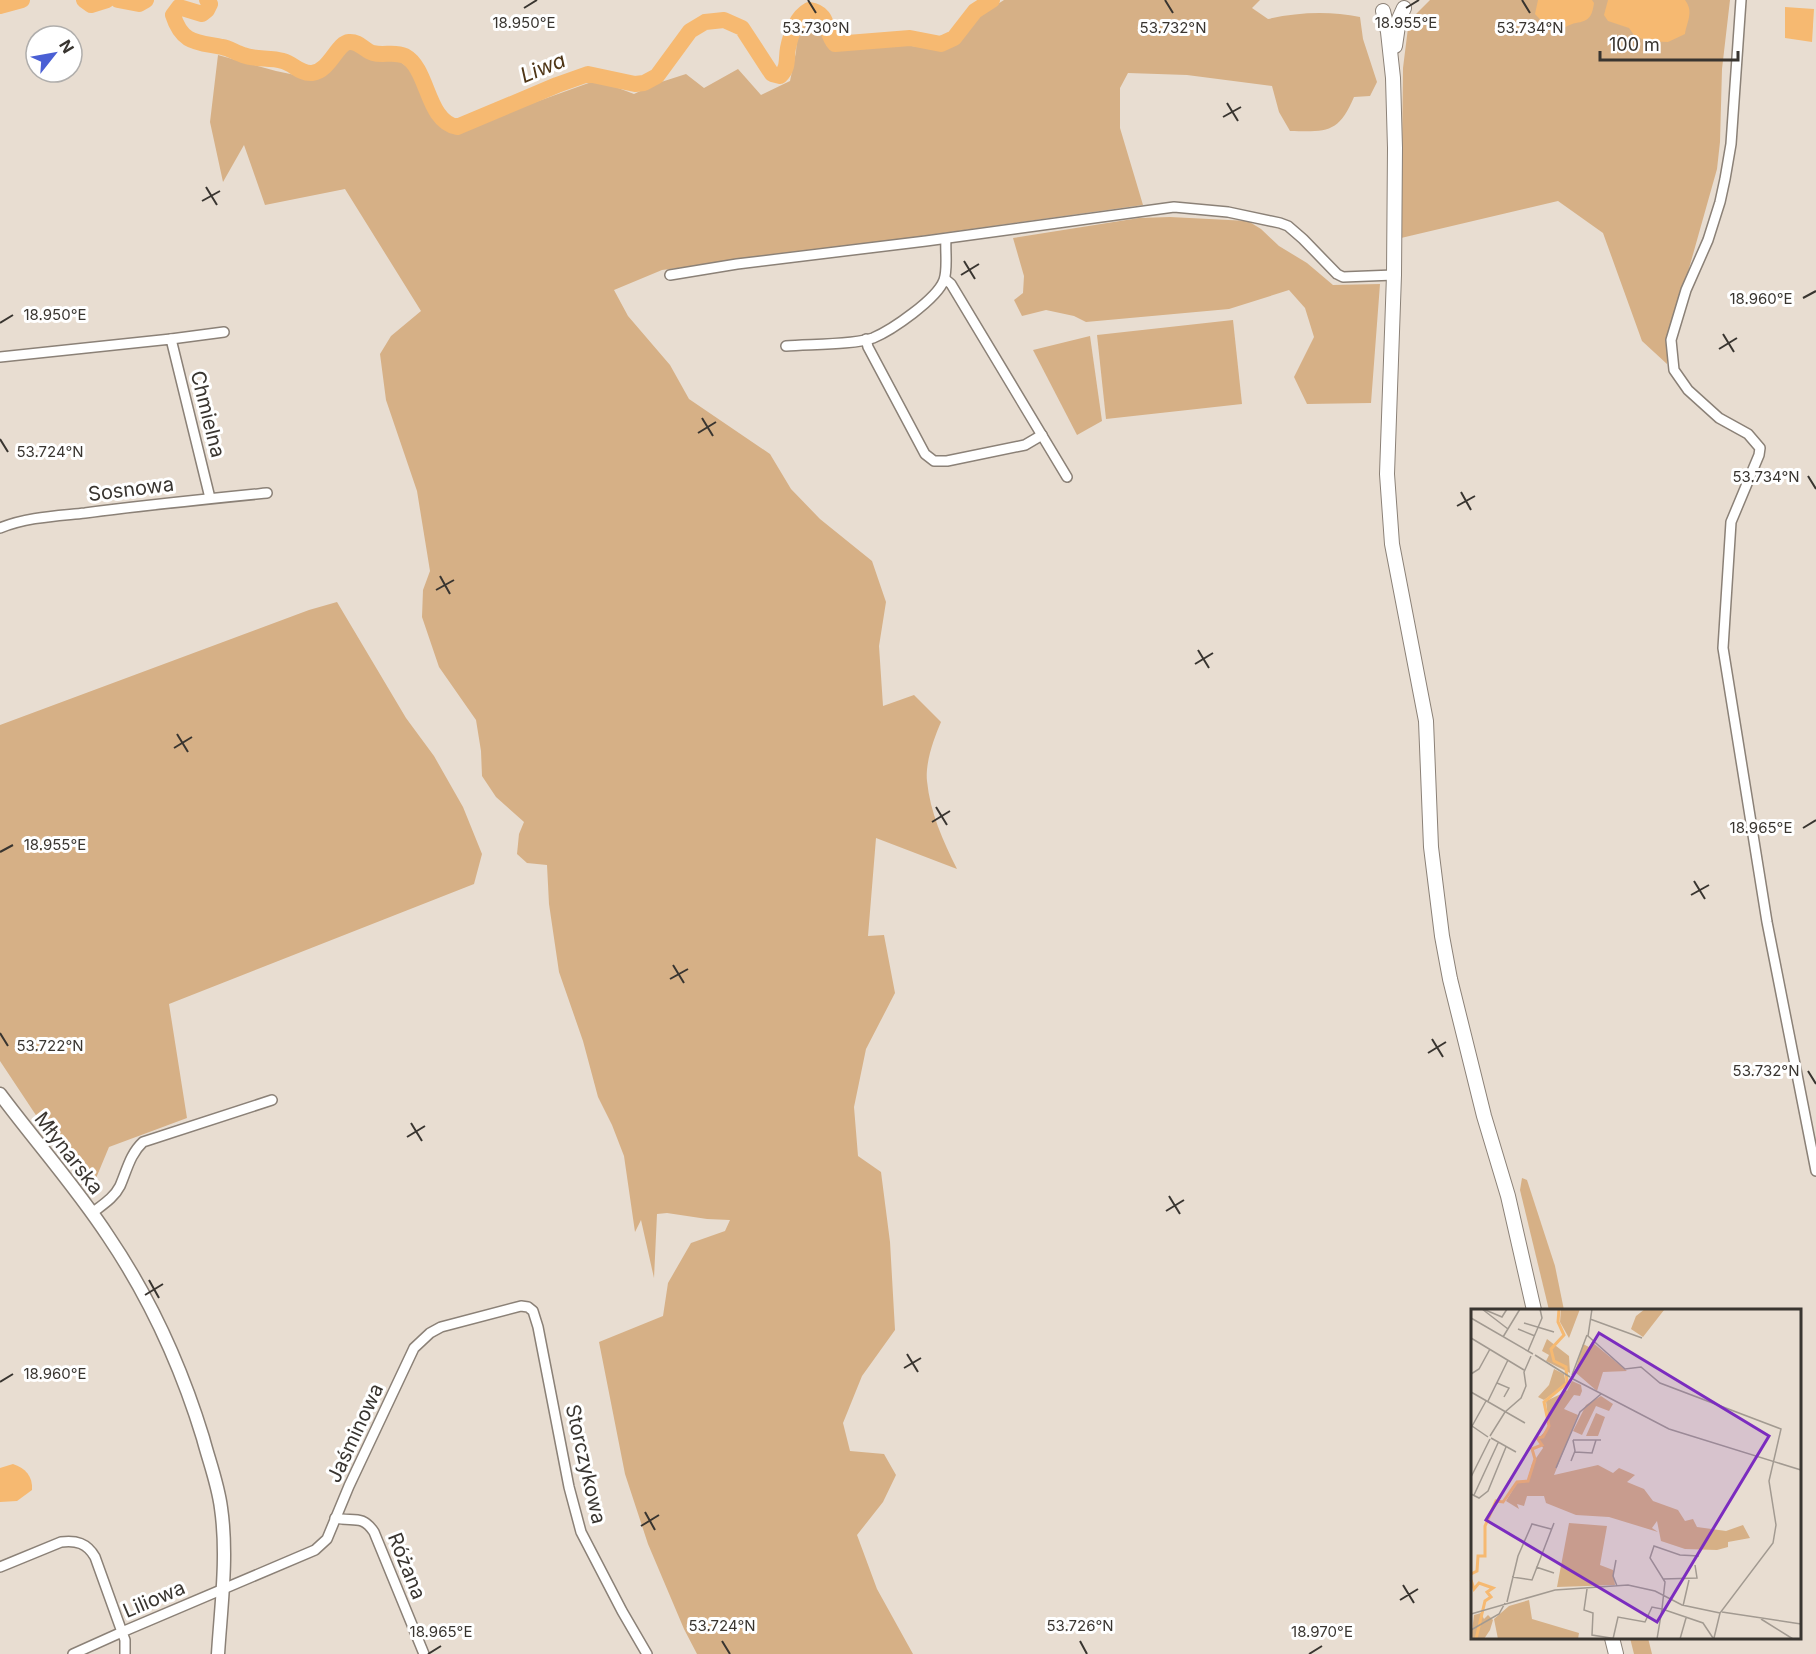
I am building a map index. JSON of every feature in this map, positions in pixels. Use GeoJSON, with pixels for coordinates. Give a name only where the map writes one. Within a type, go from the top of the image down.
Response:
{"type":"FeatureCollection","features":[{"type":"Feature","properties":{"kind":"main road"},"geometry":{"type":"LineString","coordinates":[[1380,5],[1392,14],[1408,3]]}},
{"type":"Feature","properties":{"kind":"main road"},"geometry":{"type":"LineString","coordinates":[[1408,3],[1399,19],[1396,32],[1393,78],[1394,275],[1387,463],[1388,506],[1394,553],[1425,711],[1431,847],[1437,910],[1450,979],[1484,1116],[1508,1196],[1534,1309]]}},
{"type":"Feature","properties":{"kind":"main road"},"geometry":{"type":"LineString","coordinates":[[1380,5],[1388,32],[1393,78]]}},
{"type":"Feature","properties":{"kind":"main road"},"geometry":{"type":"LineString","coordinates":[[1612,1639],[1616,1654]]}},
{"type":"Feature","properties":{"kind":"street"},"geometry":{"type":"LineString","coordinates":[[1742,0],[1731,144],[1725,179],[1708,240],[1686,290],[1671,340],[1674,370],[1688,390],[1719,418],[1748,434],[1760,448],[1759,456],[1731,522],[1723,648],[1767,922],[1816,1171]]}},
{"type":"Feature","properties":{"kind":"street"},"geometry":{"type":"LineString","coordinates":[[670,275],[737,264],[946,239],[1153,209],[1197,208],[1250,215],[1288,226],[1337,274],[1343,277],[1352,279],[1394,275]]}},
{"type":"Feature","properties":{"kind":"street"},"geometry":{"type":"LineString","coordinates":[[786,346],[873,338],[920,309],[938,291],[945,279],[946,239]]}},
{"type":"Feature","properties":{"kind":"street"},"geometry":{"type":"LineString","coordinates":[[945,279],[951,284],[1067,477]]}},
{"type":"Feature","properties":{"kind":"street"},"geometry":{"type":"LineString","coordinates":[[0,357],[224,332]]}},
{"type":"Feature","properties":{"kind":"street","name":"Chmielna"},"geometry":{"type":"LineString","coordinates":[[171,339],[210,498]]}},
{"type":"Feature","properties":{"kind":"street"},"geometry":{"type":"LineString","coordinates":[[866,339],[868,347],[925,453],[934,461],[1025,445],[1042,435]]}},
{"type":"Feature","properties":{"kind":"street","name":"Sosnowa"},"geometry":{"type":"LineString","coordinates":[[0,528],[29,520],[267,493]]}},
{"type":"Feature","properties":{"kind":"street","name":"Młynarska"},"geometry":{"type":"LineString","coordinates":[[0,1095],[108,1235],[158,1322],[196,1416],[221,1506],[224,1533],[218,1654]]}},
{"type":"Feature","properties":{"kind":"street"},"geometry":{"type":"LineString","coordinates":[[92,1214],[113,1196],[132,1157],[143,1142],[272,1100]]}},
{"type":"Feature","properties":{"kind":"street","name":"Jaśminowa"},"geometry":{"type":"LineString","coordinates":[[221,1590],[315,1550],[327,1539],[414,1348],[430,1333],[441,1327],[521,1306],[528,1307]]}},
{"type":"Feature","properties":{"kind":"street","name":"Storczykowa"},"geometry":{"type":"LineString","coordinates":[[528,1307],[538,1327],[569,1487],[581,1533],[647,1654]]}},
{"type":"Feature","properties":{"kind":"street","name":"Różana"},"geometry":{"type":"LineString","coordinates":[[335,1518],[368,1522],[424,1654]]}},
{"type":"Feature","properties":{"kind":"street"},"geometry":{"type":"LineString","coordinates":[[0,1567],[61,1542],[70,1540],[88,1547],[95,1557],[122,1632],[73,1654]]}},
{"type":"Feature","properties":{"kind":"street","name":"Liliowa"},"geometry":{"type":"LineString","coordinates":[[125,1654],[122,1632],[221,1590]]}},
{"type":"Feature","properties":{"kind":"shaded area"},"geometry":{"type":"Polygon","coordinates":[[[1004,0],[1260,0],[1252,8],[1268,19],[1314,13],[1360,17],[1363,39],[1377,82],[1370,96],[1354,97],[1343,118],[1330,128],[1290,131],[1279,112],[1272,86],[1187,75],[1128,73],[1120,88],[1120,128],[1143,205],[662,270],[614,290],[628,316],[670,365],[689,399],[770,454],[791,489],[820,519],[872,561],[886,602],[879,646],[883,706],[914,695],[941,722],[929,759],[927,781],[938,826],[957,869],[876,838],[868,936],[884,935],[895,993],[866,1049],[854,1107],[858,1156],[881,1172],[890,1242],[895,1330],[862,1376],[843,1423],[850,1451],[884,1454],[896,1475],[883,1502],[857,1535],[877,1589],[913,1654],[697,1654],[648,1544],[625,1474],[599,1342],[663,1316],[668,1283],[691,1243],[725,1231],[730,1220],[667,1213],[657,1214],[654,1278],[641,1220],[635,1232],[624,1156],[598,1097],[583,1041],[559,972],[549,904],[547,865],[527,863],[517,854],[519,834],[524,822],[496,797],[482,776],[476,720],[439,667],[422,617],[423,590],[430,571],[417,491],[386,400],[380,354],[391,336],[421,311],[345,189],[265,205],[244,145],[223,182],[210,122],[218,55],[314,79],[348,46],[375,60],[397,59],[412,71],[429,110],[448,129],[475,124],[597,80],[634,94],[686,74],[704,88],[738,69],[761,95],[790,81],[797,37],[807,21],[817,21],[827,46],[867,48],[904,45],[935,49],[963,35],[976,18],[1004,0]]]}},
{"type":"Feature","properties":{"kind":"shaded area"},"geometry":{"type":"Polygon","coordinates":[[[1430,0],[1730,0],[1722,69],[1717,169],[1668,343],[1667,364],[1642,341],[1603,233],[1558,201],[1401,238],[1403,68],[1408,28],[1415,15],[1430,0]]]}},
{"type":"Feature","properties":{"kind":"shaded area"},"geometry":{"type":"Polygon","coordinates":[[[1538,0],[1592,0],[1594,3],[1591,15],[1587,19],[1557,32],[1549,29],[1535,14],[1538,0]]]}},
{"type":"Feature","properties":{"kind":"shaded area"},"geometry":{"type":"Polygon","coordinates":[[[1608,0],[1685,0],[1688,4],[1689,17],[1685,34],[1668,42],[1646,41],[1634,35],[1629,28],[1608,21],[1604,15],[1608,0]]]}},
{"type":"Feature","properties":{"kind":"shaded area"},"geometry":{"type":"Polygon","coordinates":[[[1785,7],[1814,9],[1812,42],[1785,38],[1785,7]]]}},
{"type":"Feature","properties":{"kind":"shaded area"},"geometry":{"type":"Polygon","coordinates":[[[1170,217],[1248,221],[1261,229],[1279,246],[1307,263],[1333,285],[1380,284],[1371,403],[1307,404],[1294,377],[1314,337],[1305,308],[1289,290],[1229,309],[1086,322],[1074,316],[1046,310],[1022,316],[1014,300],[1023,293],[1024,276],[1013,238],[1139,218],[1170,217]]]}},
{"type":"Feature","properties":{"kind":"shaded area"},"geometry":{"type":"Polygon","coordinates":[[[1233,320],[1242,404],[1106,419],[1097,335],[1233,320]]]}},
{"type":"Feature","properties":{"kind":"shaded area"},"geometry":{"type":"Polygon","coordinates":[[[1090,336],[1102,421],[1077,435],[1033,350],[1090,336]]]}},
{"type":"Feature","properties":{"kind":"shaded area"},"geometry":{"type":"Polygon","coordinates":[[[337,602],[406,718],[434,756],[463,807],[482,854],[474,884],[169,1004],[187,1118],[109,1147],[89,1195],[0,1061],[0,725],[309,610],[337,602]]]}},
{"type":"Feature","properties":{"kind":"shaded area"},"geometry":{"type":"Polygon","coordinates":[[[1522,1178],[1527,1180],[1555,1266],[1564,1309],[1549,1309],[1520,1190],[1522,1178]]]}},
{"type":"Feature","properties":{"kind":"shaded area"},"geometry":{"type":"Polygon","coordinates":[[[13,1464],[27,1473],[32,1490],[17,1501],[0,1502],[0,1468],[13,1464]]]}},
{"type":"Feature","properties":{"kind":"shaded area"},"geometry":{"type":"Polygon","coordinates":[[[1630,1639],[1648,1639],[1652,1654],[1634,1654],[1630,1639]]]}},
{"type":"Feature","properties":{"kind":"waterway","name":"Liwa"},"geometry":{"type":"LineString","coordinates":[[0,6],[22,0]]}},
{"type":"Feature","properties":{"kind":"waterway","name":"Liwa"},"geometry":{"type":"LineString","coordinates":[[84,0],[91,5],[107,0]]}},
{"type":"Feature","properties":{"kind":"waterway","name":"Liwa"},"geometry":{"type":"LineString","coordinates":[[118,0],[139,4],[146,0]]}},
{"type":"Feature","properties":{"kind":"waterway","name":"Liwa"},"geometry":{"type":"LineString","coordinates":[[207,0],[210,4],[202,14],[179,7],[173,15],[186,37],[248,57],[283,61],[308,73],[324,67],[341,47],[349,42],[356,43],[373,53],[405,56],[419,72],[439,115],[447,123],[457,127],[588,74],[635,84],[644,83],[657,76],[690,31],[705,22],[724,20],[742,28],[772,74],[780,76],[786,66],[788,48],[795,26],[809,10],[821,15],[835,44],[910,38],[941,44],[954,38],[975,11],[992,0]]}}]}
